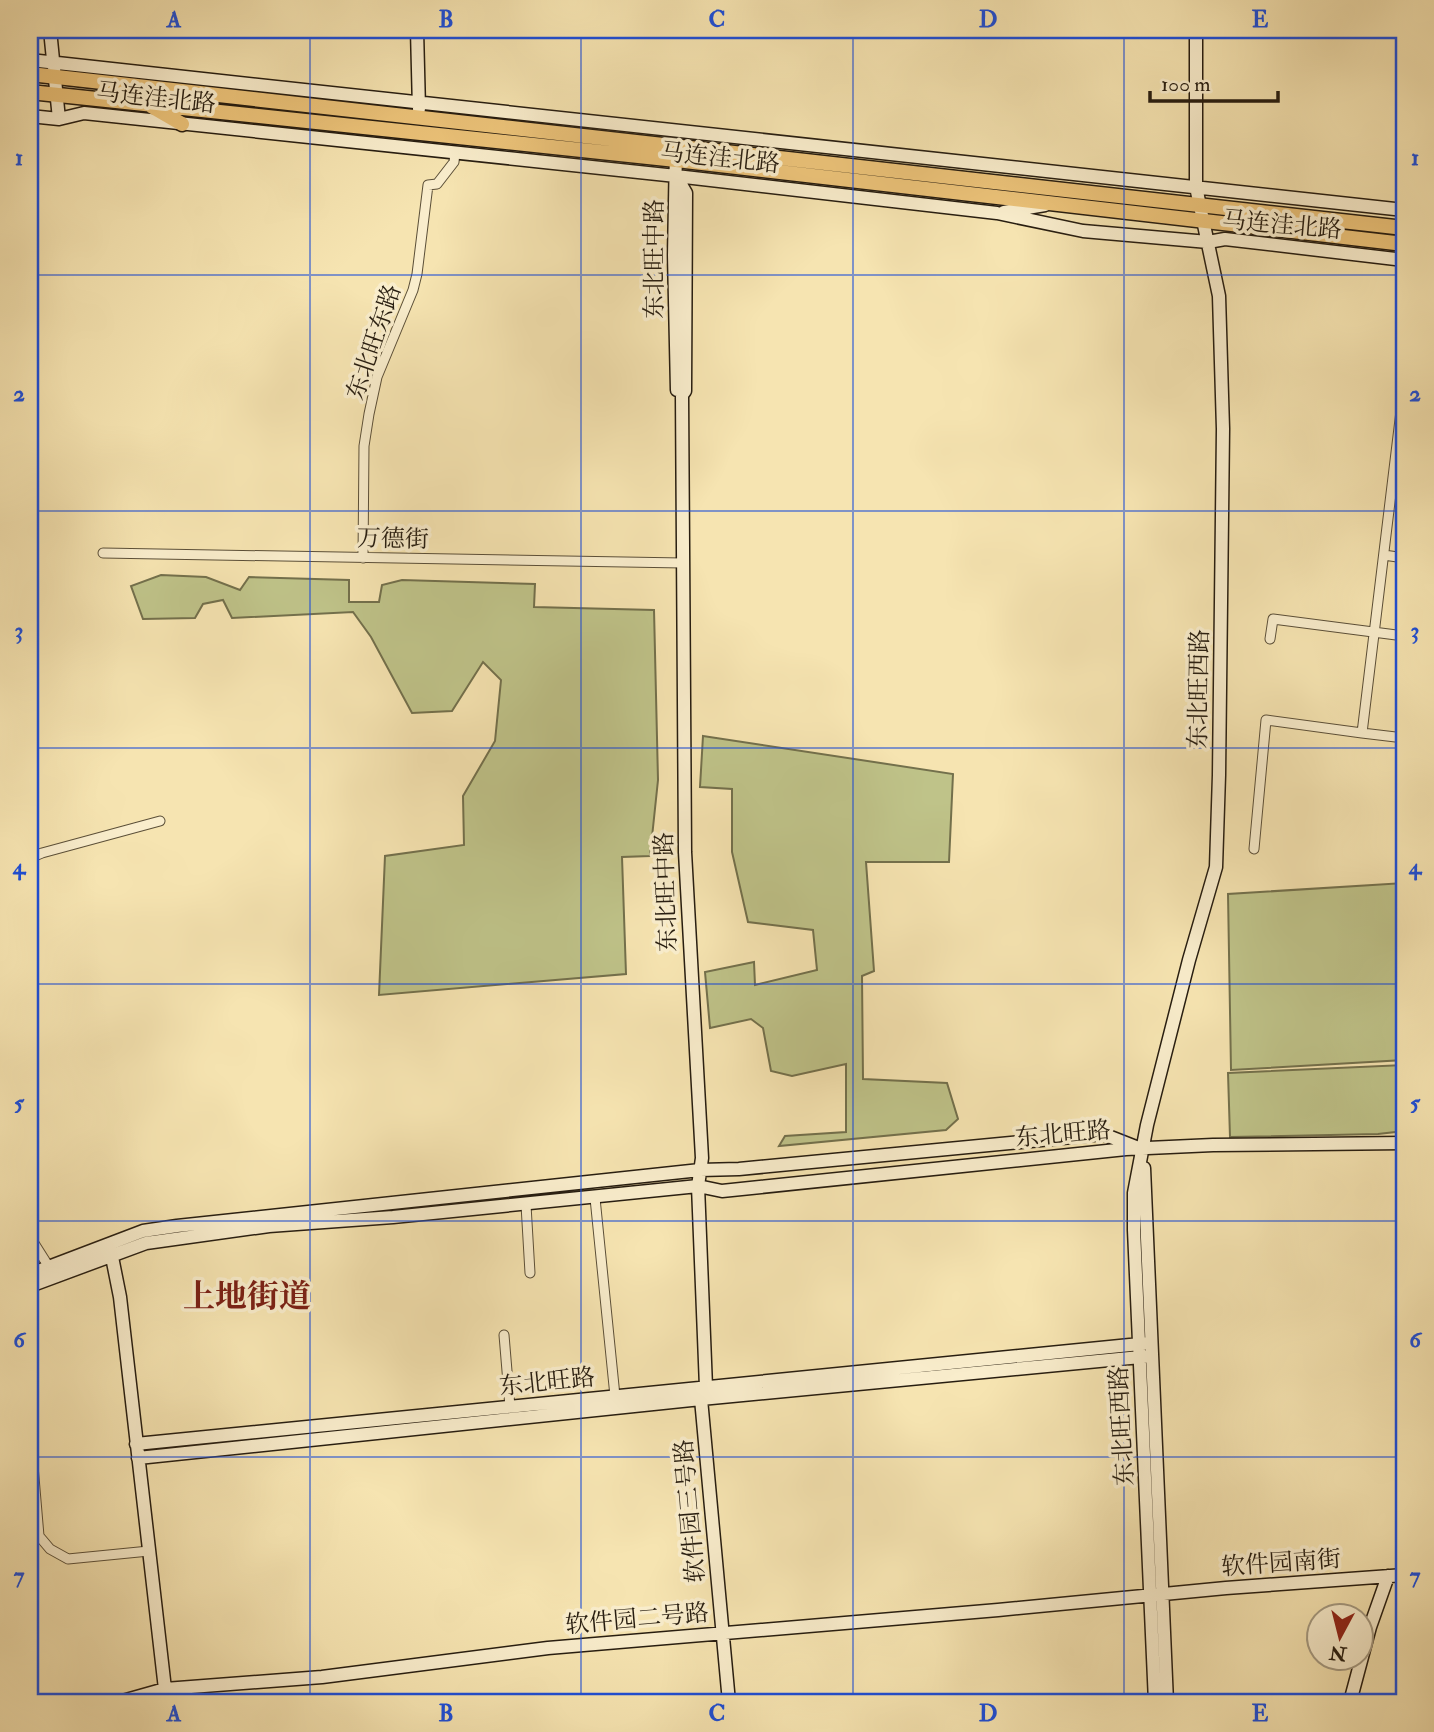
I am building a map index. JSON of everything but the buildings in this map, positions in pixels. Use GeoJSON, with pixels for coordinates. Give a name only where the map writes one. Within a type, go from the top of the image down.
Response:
{"type":"FeatureCollection","features":[{"type":"Feature","properties":{"kind":"main road","name":"马连洼北路"},"geometry":{"type":"LineString","coordinates":[[30,74],[54,68],[419,110],[618,139],[676,153],[1050,204],[1404,244]]}},
{"type":"Feature","properties":{"kind":"main road","name":"马连洼北路"},"geometry":{"type":"LineString","coordinates":[[30,92],[419,133],[676,153],[1198,204],[1404,228]]}},
{"type":"Feature","properties":{"kind":"main road"},"geometry":{"type":"LineString","coordinates":[[147,104],[182,124]]}},
{"type":"Feature","properties":{"kind":"street"},"geometry":{"type":"LineString","coordinates":[[50,30],[59,118]]}},
{"type":"Feature","properties":{"kind":"street"},"geometry":{"type":"LineString","coordinates":[[417,30],[419,133],[462,153]]}},
{"type":"Feature","properties":{"kind":"street","name":"东北旺西路"},"geometry":{"type":"LineString","coordinates":[[1155,1702],[1156,1594],[1145,1350],[1143,1150],[1189,960],[1216,867],[1219,775],[1223,429],[1219,296],[1196,187],[1196,30]]}},
{"type":"Feature","properties":{"kind":"street","name":"马连洼北路"},"geometry":{"type":"LineString","coordinates":[[30,60],[54,68]]}},
{"type":"Feature","properties":{"kind":"street","name":"马连洼北路"},"geometry":{"type":"LineString","coordinates":[[419,110],[570,120],[1404,210]]}},
{"type":"Feature","properties":{"kind":"street","name":"马连洼北路"},"geometry":{"type":"LineString","coordinates":[[30,116],[59,118],[84,113],[997,213],[1083,231],[1208,242],[1225,239],[1404,260]]}},
{"type":"Feature","properties":{"kind":"street"},"geometry":{"type":"LineString","coordinates":[[570,120],[618,139]]}},
{"type":"Feature","properties":{"kind":"street","name":"东北旺东路"},"geometry":{"type":"LineString","coordinates":[[363,558],[364,446],[374,390],[413,290],[428,185],[437,184],[462,153]]}},
{"type":"Feature","properties":{"kind":"street","name":"东北旺中路"},"geometry":{"type":"LineString","coordinates":[[676,153],[675,344],[677,390],[682,395],[685,867],[702,1158],[698,1186],[704,1393]]}},
{"type":"Feature","properties":{"kind":"street"},"geometry":{"type":"LineString","coordinates":[[997,213],[1050,204]]}},
{"type":"Feature","properties":{"kind":"street"},"geometry":{"type":"LineString","coordinates":[[1269,228],[1311,249]]}},
{"type":"Feature","properties":{"kind":"street"},"geometry":{"type":"LineString","coordinates":[[1362,733],[1404,403]]}},
{"type":"Feature","properties":{"kind":"street","name":"万德街"},"geometry":{"type":"LineString","coordinates":[[103,553],[683,562]]}},
{"type":"Feature","properties":{"kind":"street"},"geometry":{"type":"LineString","coordinates":[[1384,555],[1404,558]]}},
{"type":"Feature","properties":{"kind":"street"},"geometry":{"type":"LineString","coordinates":[[1270,639],[1273,619],[1404,636]]}},
{"type":"Feature","properties":{"kind":"street"},"geometry":{"type":"LineString","coordinates":[[1254,849],[1266,720],[1404,738]]}},
{"type":"Feature","properties":{"kind":"street"},"geometry":{"type":"LineString","coordinates":[[30,858],[160,821]]}},
{"type":"Feature","properties":{"kind":"street","name":"东北旺路"},"geometry":{"type":"LineString","coordinates":[[111,1250],[143,1231],[177,1226],[701,1170],[739,1169],[1103,1134],[1143,1150]]}},
{"type":"Feature","properties":{"kind":"street","name":"东北旺路"},"geometry":{"type":"LineString","coordinates":[[111,1250],[269,1226],[526,1205],[698,1186],[722,1191],[990,1162],[1213,1145],[1404,1143]]}},
{"type":"Feature","properties":{"kind":"street"},"geometry":{"type":"LineString","coordinates":[[595,1198],[615,1396]]}},
{"type":"Feature","properties":{"kind":"street"},"geometry":{"type":"LineString","coordinates":[[526,1205],[530,1273]]}},
{"type":"Feature","properties":{"kind":"street"},"geometry":{"type":"LineString","coordinates":[[30,1237],[49,1267]]}},
{"type":"Feature","properties":{"kind":"street"},"geometry":{"type":"LineString","coordinates":[[30,1274],[111,1250]]}},
{"type":"Feature","properties":{"kind":"street"},"geometry":{"type":"LineString","coordinates":[[30,1286],[111,1250]]}},
{"type":"Feature","properties":{"kind":"street"},"geometry":{"type":"LineString","coordinates":[[111,1250],[120,1297],[166,1689]]}},
{"type":"Feature","properties":{"kind":"street"},"geometry":{"type":"LineString","coordinates":[[504,1335],[510,1407]]}},
{"type":"Feature","properties":{"kind":"street","name":"东北旺路"},"geometry":{"type":"LineString","coordinates":[[138,1458],[704,1393],[1145,1350]]}},
{"type":"Feature","properties":{"kind":"street","name":"东北旺路"},"geometry":{"type":"LineString","coordinates":[[136,1444],[615,1396],[704,1393]]}},
{"type":"Feature","properties":{"kind":"street","name":"软件园三号路"},"geometry":{"type":"LineString","coordinates":[[704,1393],[729,1702]]}},
{"type":"Feature","properties":{"kind":"street"},"geometry":{"type":"LineString","coordinates":[[30,1430],[39,1536],[50,1549],[68,1559],[149,1551]]}},
{"type":"Feature","properties":{"kind":"street","name":"软件园南街"},"geometry":{"type":"LineString","coordinates":[[1156,1594],[1404,1575]]}},
{"type":"Feature","properties":{"kind":"street"},"geometry":{"type":"LineString","coordinates":[[1350,1702],[1376,1608],[1388,1576]]}},
{"type":"Feature","properties":{"kind":"street","name":"东北旺西路"},"geometry":{"type":"LineString","coordinates":[[1156,1594],[1167,1702]]}},
{"type":"Feature","properties":{"kind":"street","name":"软件园二号路"},"geometry":{"type":"LineString","coordinates":[[119,1702],[166,1689],[323,1677],[548,1647],[1156,1594]]}},
{"type":"Feature","properties":{"kind":"street"},"geometry":{"type":"LineString","coordinates":[[30,1695],[39,1702]]}},
{"type":"Feature","properties":{"kind":"green space"},"geometry":{"type":"Polygon","coordinates":[[[161,575],[206,577],[240,590],[249,577],[349,580],[349,602],[379,602],[382,585],[402,580],[535,584],[534,607],[654,610],[658,780],[650,856],[622,857],[626,974],[379,995],[385,856],[464,845],[463,796],[495,741],[501,680],[483,662],[452,711],[412,713],[371,637],[353,612],[232,618],[223,600],[203,604],[195,618],[143,619],[131,586],[161,575]]]}},
{"type":"Feature","properties":{"kind":"green space"},"geometry":{"type":"Polygon","coordinates":[[[703,736],[953,774],[949,862],[866,862],[874,971],[862,976],[863,1079],[947,1083],[958,1119],[946,1130],[779,1146],[785,1136],[846,1132],[846,1064],[792,1076],[771,1071],[763,1028],[751,1019],[710,1028],[705,972],[754,962],[755,985],[817,970],[813,930],[748,922],[732,852],[732,789],[700,787],[703,736]]]}},
{"type":"Feature","properties":{"kind":"green space"},"geometry":{"type":"Polygon","coordinates":[[[1404,883],[1404,1060],[1231,1070],[1228,894],[1404,883]]]}},
{"type":"Feature","properties":{"kind":"green space"},"geometry":{"type":"Polygon","coordinates":[[[1404,1065],[1404,1131],[1378,1134],[1230,1137],[1228,1073],[1404,1065]]]}},
{"type":"Feature","properties":{"kind":"district","name":"上地街道"},"geometry":{"type":"Point","coordinates":[247,1297]}}]}
